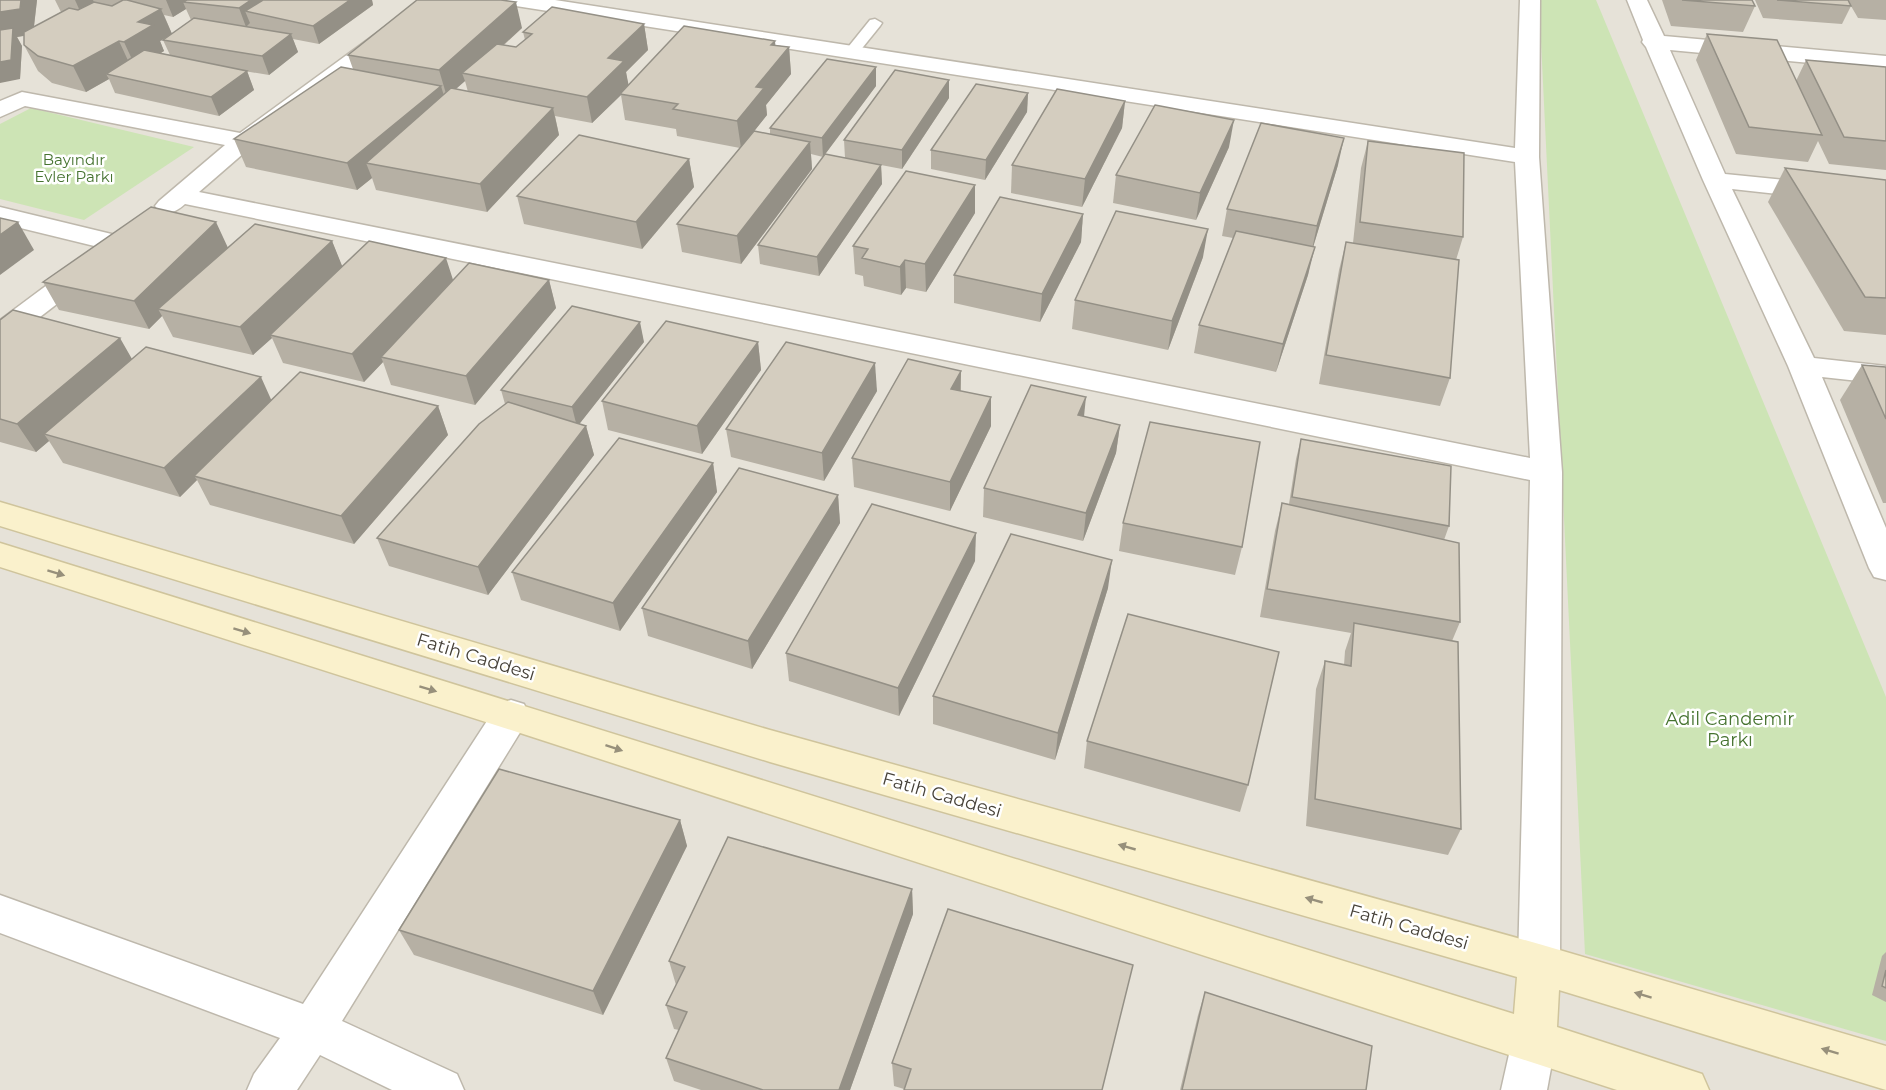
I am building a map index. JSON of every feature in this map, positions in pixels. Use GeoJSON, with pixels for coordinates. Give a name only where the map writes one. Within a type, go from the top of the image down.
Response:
{"type":"FeatureCollection","features":[{"type":"Feature","properties":{"kind":"main road","name":"Fatih Caddesi"},"geometry":{"type":"LineString","coordinates":[[0,514],[759,742],[1539,964],[1886,1068]]}},
{"type":"Feature","properties":{"kind":"main road"},"geometry":{"type":"LineString","coordinates":[[1,557],[511,715],[1686,1090]]}},
{"type":"Feature","properties":{"kind":"main road"},"geometry":{"type":"LineString","coordinates":[[1534,1041],[1539,964]]}},
{"type":"Feature","properties":{"kind":"street"},"geometry":{"type":"LineString","coordinates":[[0,334],[181,196],[244,141],[435,0]]}},
{"type":"Feature","properties":{"kind":"street"},"geometry":{"type":"LineString","coordinates":[[516,0],[850,54],[1527,157]]}},
{"type":"Feature","properties":{"kind":"street"},"geometry":{"type":"LineString","coordinates":[[1530,0],[1527,157],[1546,472],[1539,964]]}},
{"type":"Feature","properties":{"kind":"street"},"geometry":{"type":"LineString","coordinates":[[1636,0],[1715,180],[1803,366],[1886,568]]}},
{"type":"Feature","properties":{"kind":"street"},"geometry":{"type":"LineString","coordinates":[[1653,42],[1886,63]]}},
{"type":"Feature","properties":{"kind":"street"},"geometry":{"type":"LineString","coordinates":[[0,110],[22,99],[244,141]]}},
{"type":"Feature","properties":{"kind":"street"},"geometry":{"type":"LineString","coordinates":[[1715,180],[1886,198]]}},
{"type":"Feature","properties":{"kind":"street"},"geometry":{"type":"LineString","coordinates":[[181,196],[1546,472]]}},
{"type":"Feature","properties":{"kind":"street"},"geometry":{"type":"LineString","coordinates":[[0,215],[134,232]]}},
{"type":"Feature","properties":{"kind":"street"},"geometry":{"type":"LineString","coordinates":[[1803,366],[1886,375]]}},
{"type":"Feature","properties":{"kind":"street"},"geometry":{"type":"LineString","coordinates":[[270,1090],[312,1029],[511,715]]}},
{"type":"Feature","properties":{"kind":"street"},"geometry":{"type":"LineString","coordinates":[[6,926],[312,1029],[441,1090]]}},
{"type":"Feature","properties":{"kind":"street"},"geometry":{"type":"LineString","coordinates":[[1524,1090],[1534,1041]]}},
{"type":"Feature","properties":{"kind":"lane"},"geometry":{"type":"LineString","coordinates":[[850,54],[875,23]]}},
{"type":"Feature","properties":{"kind":"shaded area"},"geometry":{"type":"Polygon","coordinates":[[[0,0],[1886,0],[1886,1090],[0,1090],[0,0]]]}},
{"type":"Feature","properties":{"kind":"green space","name":"Adil Candemir Parkı"},"geometry":{"type":"Polygon","coordinates":[[[1539,0],[1596,0],[1886,697],[1886,1041],[1585,954],[1539,0]]]}},
{"type":"Feature","properties":{"kind":"green space","name":"Bayındır Evler Parkı"},"geometry":{"type":"Polygon","coordinates":[[[31,108],[194,147],[84,220],[0,199],[0,124],[31,108]]]}},
{"type":"Feature","properties":{"kind":"building"},"geometry":{"type":"Polygon","coordinates":[[[0,0],[21,0],[20,9],[0,12],[0,0]]]}},
{"type":"Feature","properties":{"kind":"building"},"geometry":{"type":"Polygon","coordinates":[[[123,0],[161,9],[138,22],[153,25],[124,42],[119,41],[73,66],[38,56],[24,45],[24,32],[69,8],[78,10],[94,2],[112,6],[123,0]]]}},
{"type":"Feature","properties":{"kind":"building"},"geometry":{"type":"Polygon","coordinates":[[[187,0],[251,0],[239,8],[183,2],[187,0]]]}},
{"type":"Feature","properties":{"kind":"building"},"geometry":{"type":"Polygon","coordinates":[[[263,0],[350,0],[313,26],[245,11],[263,0]]]}},
{"type":"Feature","properties":{"kind":"building"},"geometry":{"type":"Polygon","coordinates":[[[417,0],[516,2],[439,70],[348,55],[417,0]]]}},
{"type":"Feature","properties":{"kind":"building"},"geometry":{"type":"Polygon","coordinates":[[[1682,0],[1752,0],[1755,6],[1682,0]]]}},
{"type":"Feature","properties":{"kind":"building"},"geometry":{"type":"Polygon","coordinates":[[[1777,0],[1848,0],[1851,6],[1777,0]]]}},
{"type":"Feature","properties":{"kind":"building"},"geometry":{"type":"Polygon","coordinates":[[[552,7],[644,24],[608,58],[624,61],[587,97],[462,73],[497,44],[516,47],[532,34],[523,32],[552,7]]]}},
{"type":"Feature","properties":{"kind":"building"},"geometry":{"type":"Polygon","coordinates":[[[194,18],[291,34],[262,56],[163,40],[194,18]]]}},
{"type":"Feature","properties":{"kind":"building"},"geometry":{"type":"Polygon","coordinates":[[[684,26],[775,41],[771,45],[789,47],[756,87],[764,88],[737,121],[673,109],[678,104],[620,94],[684,26]]]}},
{"type":"Feature","properties":{"kind":"building"},"geometry":{"type":"Polygon","coordinates":[[[13,28],[11,60],[0,62],[0,30],[13,28]]]}},
{"type":"Feature","properties":{"kind":"building"},"geometry":{"type":"Polygon","coordinates":[[[1707,34],[1777,40],[1822,135],[1749,127],[1707,34]]]}},
{"type":"Feature","properties":{"kind":"building"},"geometry":{"type":"Polygon","coordinates":[[[144,50],[247,71],[211,97],[106,74],[144,50]]]}},
{"type":"Feature","properties":{"kind":"building"},"geometry":{"type":"Polygon","coordinates":[[[827,59],[876,67],[822,138],[770,128],[827,59]]]}},
{"type":"Feature","properties":{"kind":"building"},"geometry":{"type":"Polygon","coordinates":[[[1806,60],[1886,67],[1886,141],[1844,137],[1806,60]]]}},
{"type":"Feature","properties":{"kind":"building"},"geometry":{"type":"Polygon","coordinates":[[[341,67],[441,86],[347,163],[234,139],[341,67]]]}},
{"type":"Feature","properties":{"kind":"building"},"geometry":{"type":"Polygon","coordinates":[[[895,70],[949,80],[902,150],[844,140],[895,70]]]}},
{"type":"Feature","properties":{"kind":"building"},"geometry":{"type":"Polygon","coordinates":[[[976,84],[1028,93],[986,160],[931,150],[976,84]]]}},
{"type":"Feature","properties":{"kind":"building"},"geometry":{"type":"Polygon","coordinates":[[[451,88],[553,108],[480,184],[366,163],[451,88]]]}},
{"type":"Feature","properties":{"kind":"building"},"geometry":{"type":"Polygon","coordinates":[[[1057,89],[1125,101],[1085,179],[1012,165],[1057,89]]]}},
{"type":"Feature","properties":{"kind":"building"},"geometry":{"type":"Polygon","coordinates":[[[1155,105],[1234,120],[1200,193],[1116,175],[1155,105]]]}},
{"type":"Feature","properties":{"kind":"building"},"geometry":{"type":"Polygon","coordinates":[[[1261,123],[1344,138],[1317,226],[1227,209],[1261,123]]]}},
{"type":"Feature","properties":{"kind":"building"},"geometry":{"type":"Polygon","coordinates":[[[754,131],[810,142],[737,236],[677,224],[754,131]]]}},
{"type":"Feature","properties":{"kind":"building"},"geometry":{"type":"Polygon","coordinates":[[[579,135],[689,159],[636,222],[517,196],[579,135]]]}},
{"type":"Feature","properties":{"kind":"building"},"geometry":{"type":"Polygon","coordinates":[[[1368,141],[1464,153],[1463,237],[1360,222],[1368,141]]]}},
{"type":"Feature","properties":{"kind":"building"},"geometry":{"type":"Polygon","coordinates":[[[825,154],[881,165],[817,257],[758,245],[825,154]]]}},
{"type":"Feature","properties":{"kind":"building"},"geometry":{"type":"Polygon","coordinates":[[[1785,168],[1886,180],[1886,298],[1865,297],[1785,168]]]}},
{"type":"Feature","properties":{"kind":"building"},"geometry":{"type":"Polygon","coordinates":[[[906,171],[975,185],[925,264],[905,260],[900,267],[862,258],[868,249],[853,246],[906,171]]]}},
{"type":"Feature","properties":{"kind":"building"},"geometry":{"type":"Polygon","coordinates":[[[1000,197],[1083,214],[1042,294],[954,275],[1000,197]]]}},
{"type":"Feature","properties":{"kind":"building"},"geometry":{"type":"Polygon","coordinates":[[[151,207],[216,222],[134,301],[43,282],[151,207]]]}},
{"type":"Feature","properties":{"kind":"building"},"geometry":{"type":"Polygon","coordinates":[[[1116,211],[1208,229],[1172,321],[1075,300],[1116,211]]]}},
{"type":"Feature","properties":{"kind":"building"},"geometry":{"type":"Polygon","coordinates":[[[0,218],[18,222],[0,235],[0,218]]]}},
{"type":"Feature","properties":{"kind":"building"},"geometry":{"type":"Polygon","coordinates":[[[255,224],[332,241],[240,327],[158,309],[255,224]]]}},
{"type":"Feature","properties":{"kind":"building"},"geometry":{"type":"Polygon","coordinates":[[[1236,231],[1315,247],[1283,344],[1199,325],[1236,231]]]}},
{"type":"Feature","properties":{"kind":"building"},"geometry":{"type":"Polygon","coordinates":[[[369,241],[446,258],[352,354],[270,335],[369,241]]]}},
{"type":"Feature","properties":{"kind":"building"},"geometry":{"type":"Polygon","coordinates":[[[1346,242],[1459,260],[1450,378],[1326,355],[1346,242]]]}},
{"type":"Feature","properties":{"kind":"building"},"geometry":{"type":"Polygon","coordinates":[[[469,263],[549,280],[466,376],[381,357],[469,263]]]}},
{"type":"Feature","properties":{"kind":"building"},"geometry":{"type":"Polygon","coordinates":[[[572,306],[640,322],[572,407],[501,390],[572,306]]]}},
{"type":"Feature","properties":{"kind":"building"},"geometry":{"type":"Polygon","coordinates":[[[13,310],[120,338],[17,424],[0,419],[0,320],[13,310]]]}},
{"type":"Feature","properties":{"kind":"building"},"geometry":{"type":"Polygon","coordinates":[[[666,321],[758,342],[697,426],[602,401],[666,321]]]}},
{"type":"Feature","properties":{"kind":"building"},"geometry":{"type":"Polygon","coordinates":[[[786,342],[875,363],[822,453],[726,429],[786,342]]]}},
{"type":"Feature","properties":{"kind":"building"},"geometry":{"type":"Polygon","coordinates":[[[146,347],[261,377],[164,468],[44,434],[146,347]]]}},
{"type":"Feature","properties":{"kind":"building"},"geometry":{"type":"Polygon","coordinates":[[[908,359],[961,371],[951,389],[991,397],[950,482],[852,458],[908,359]]]}},
{"type":"Feature","properties":{"kind":"building"},"geometry":{"type":"Polygon","coordinates":[[[1862,365],[1886,367],[1886,419],[1862,365]]]}},
{"type":"Feature","properties":{"kind":"building"},"geometry":{"type":"Polygon","coordinates":[[[300,372],[438,406],[341,516],[194,476],[300,372]]]}},
{"type":"Feature","properties":{"kind":"building"},"geometry":{"type":"Polygon","coordinates":[[[1031,385],[1086,397],[1078,415],[1120,425],[1086,513],[984,488],[1031,385]]]}},
{"type":"Feature","properties":{"kind":"building"},"geometry":{"type":"Polygon","coordinates":[[[508,402],[586,426],[478,567],[377,538],[479,424],[508,402]]]}},
{"type":"Feature","properties":{"kind":"building"},"geometry":{"type":"Polygon","coordinates":[[[1150,422],[1260,442],[1242,547],[1123,523],[1150,422]]]}},
{"type":"Feature","properties":{"kind":"building"},"geometry":{"type":"Polygon","coordinates":[[[619,438],[713,463],[613,603],[512,572],[619,438]]]}},
{"type":"Feature","properties":{"kind":"building"},"geometry":{"type":"Polygon","coordinates":[[[1301,439],[1451,466],[1449,526],[1292,497],[1301,439]]]}},
{"type":"Feature","properties":{"kind":"building"},"geometry":{"type":"Polygon","coordinates":[[[739,468],[838,495],[748,641],[642,608],[739,468]]]}},
{"type":"Feature","properties":{"kind":"building"},"geometry":{"type":"Polygon","coordinates":[[[1282,503],[1459,543],[1460,622],[1267,589],[1282,503]]]}},
{"type":"Feature","properties":{"kind":"building"},"geometry":{"type":"Polygon","coordinates":[[[872,504],[976,533],[898,688],[786,653],[872,504]]]}},
{"type":"Feature","properties":{"kind":"building"},"geometry":{"type":"Polygon","coordinates":[[[1011,534],[1112,560],[1058,733],[933,696],[1011,534]]]}},
{"type":"Feature","properties":{"kind":"building"},"geometry":{"type":"Polygon","coordinates":[[[1128,614],[1279,652],[1248,785],[1087,741],[1128,614]]]}},
{"type":"Feature","properties":{"kind":"building"},"geometry":{"type":"Polygon","coordinates":[[[1354,623],[1458,642],[1461,829],[1315,799],[1325,661],[1351,666],[1354,623]]]}},
{"type":"Feature","properties":{"kind":"building"},"geometry":{"type":"Polygon","coordinates":[[[499,769],[680,820],[593,991],[399,930],[499,769]]]}},
{"type":"Feature","properties":{"kind":"building"},"geometry":{"type":"Polygon","coordinates":[[[728,837],[912,889],[839,1090],[763,1090],[666,1058],[687,1012],[666,1005],[685,967],[669,961],[728,837]]]}},
{"type":"Feature","properties":{"kind":"building"},"geometry":{"type":"Polygon","coordinates":[[[948,909],[1133,965],[1102,1090],[904,1090],[911,1069],[892,1063],[948,909]]]}},
{"type":"Feature","properties":{"kind":"building"},"geometry":{"type":"Polygon","coordinates":[[[1886,970],[1886,988],[1882,986],[1886,970]]]}},
{"type":"Feature","properties":{"kind":"building"},"geometry":{"type":"Polygon","coordinates":[[[1205,992],[1372,1046],[1366,1090],[1182,1090],[1205,992]]]}}]}
